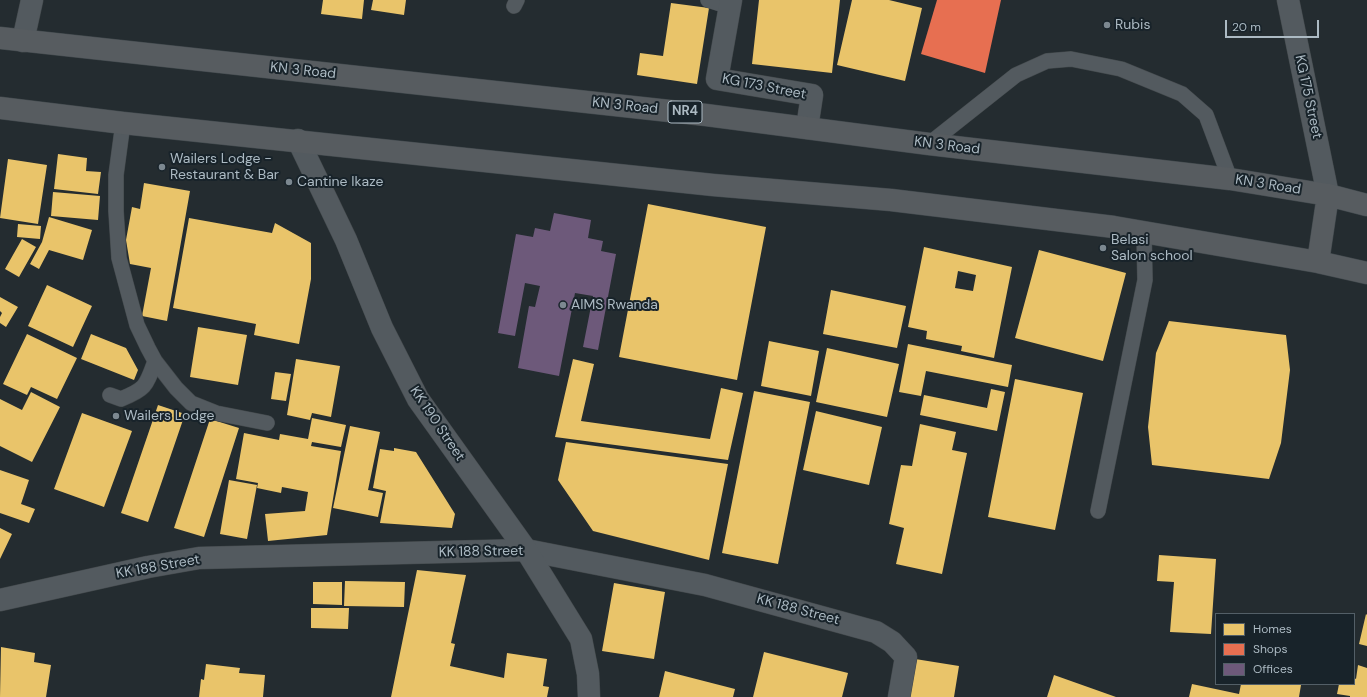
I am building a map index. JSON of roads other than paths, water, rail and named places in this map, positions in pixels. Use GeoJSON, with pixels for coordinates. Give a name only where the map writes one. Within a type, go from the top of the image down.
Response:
{"type":"FeatureCollection","features":[{"type":"Feature","properties":{"kind":"highway","name":"KN 3 Road"},"geometry":{"type":"LineString","coordinates":[[0,38],[698,114],[930,144],[1230,179],[1328,195],[1367,205]]}},
{"type":"Feature","properties":{"kind":"highway"},"geometry":{"type":"LineString","coordinates":[[0,108],[123,123],[713,184],[891,200],[1106,226],[1318,262],[1367,273]]}},
{"type":"Feature","properties":{"kind":"highway"},"geometry":{"type":"LineString","coordinates":[[1318,262],[1328,195]]}},
{"type":"Feature","properties":{"kind":"street"},"geometry":{"type":"LineString","coordinates":[[23,40],[32,0]]}},
{"type":"Feature","properties":{"kind":"street","name":"KG 175 Street"},"geometry":{"type":"LineString","coordinates":[[1288,0],[1328,195]]}},
{"type":"Feature","properties":{"kind":"street","name":"KG 173 Street"},"geometry":{"type":"LineString","coordinates":[[730,4],[717,79],[812,95],[807,128]]}},
{"type":"Feature","properties":{"kind":"street","name":"KK 190 Street"},"geometry":{"type":"LineString","coordinates":[[298,140],[346,240],[382,328],[418,399],[526,550],[581,639],[588,674],[589,697]]}},
{"type":"Feature","properties":{"kind":"street","name":"KK 188 Street"},"geometry":{"type":"LineString","coordinates":[[0,600],[148,567],[199,558],[526,550],[705,585],[876,632],[892,642],[906,657],[899,697]]}},
{"type":"Feature","properties":{"kind":"lane"},"geometry":{"type":"LineString","coordinates":[[708,0],[730,4]]}},
{"type":"Feature","properties":{"kind":"lane"},"geometry":{"type":"LineString","coordinates":[[930,144],[1016,75],[1046,61],[1071,59],[1121,69],[1182,94],[1206,115],[1230,179]]}},
{"type":"Feature","properties":{"kind":"lane"},"geometry":{"type":"LineString","coordinates":[[123,123],[116,175],[116,211],[119,258],[137,326],[155,361],[176,388],[191,403],[216,412],[267,423]]}},
{"type":"Feature","properties":{"kind":"lane"},"geometry":{"type":"LineString","coordinates":[[1098,511],[1145,280],[1144,232]]}},
{"type":"Feature","properties":{"kind":"lane"},"geometry":{"type":"LineString","coordinates":[[110,395],[121,399],[138,392],[147,382],[155,361]]}},
{"type":"Feature","properties":{"kind":"place","name":"Rubis"},"geometry":{"type":"Point","coordinates":[1107,25]}},
{"type":"Feature","properties":{"kind":"place","name":"Wailers Lodge - Restaurant & Bar"},"geometry":{"type":"Point","coordinates":[162,167]}},
{"type":"Feature","properties":{"kind":"place","name":"Cantine Ikaze"},"geometry":{"type":"Point","coordinates":[289,182]}},
{"type":"Feature","properties":{"kind":"place","name":"Belasi Salon school"},"geometry":{"type":"Point","coordinates":[1103,248]}},
{"type":"Feature","properties":{"kind":"place","name":"AIMS Rwanda"},"geometry":{"type":"Point","coordinates":[563,305]}},
{"type":"Feature","properties":{"kind":"place","name":"Wailers Lodge"},"geometry":{"type":"Point","coordinates":[116,416]}}]}
